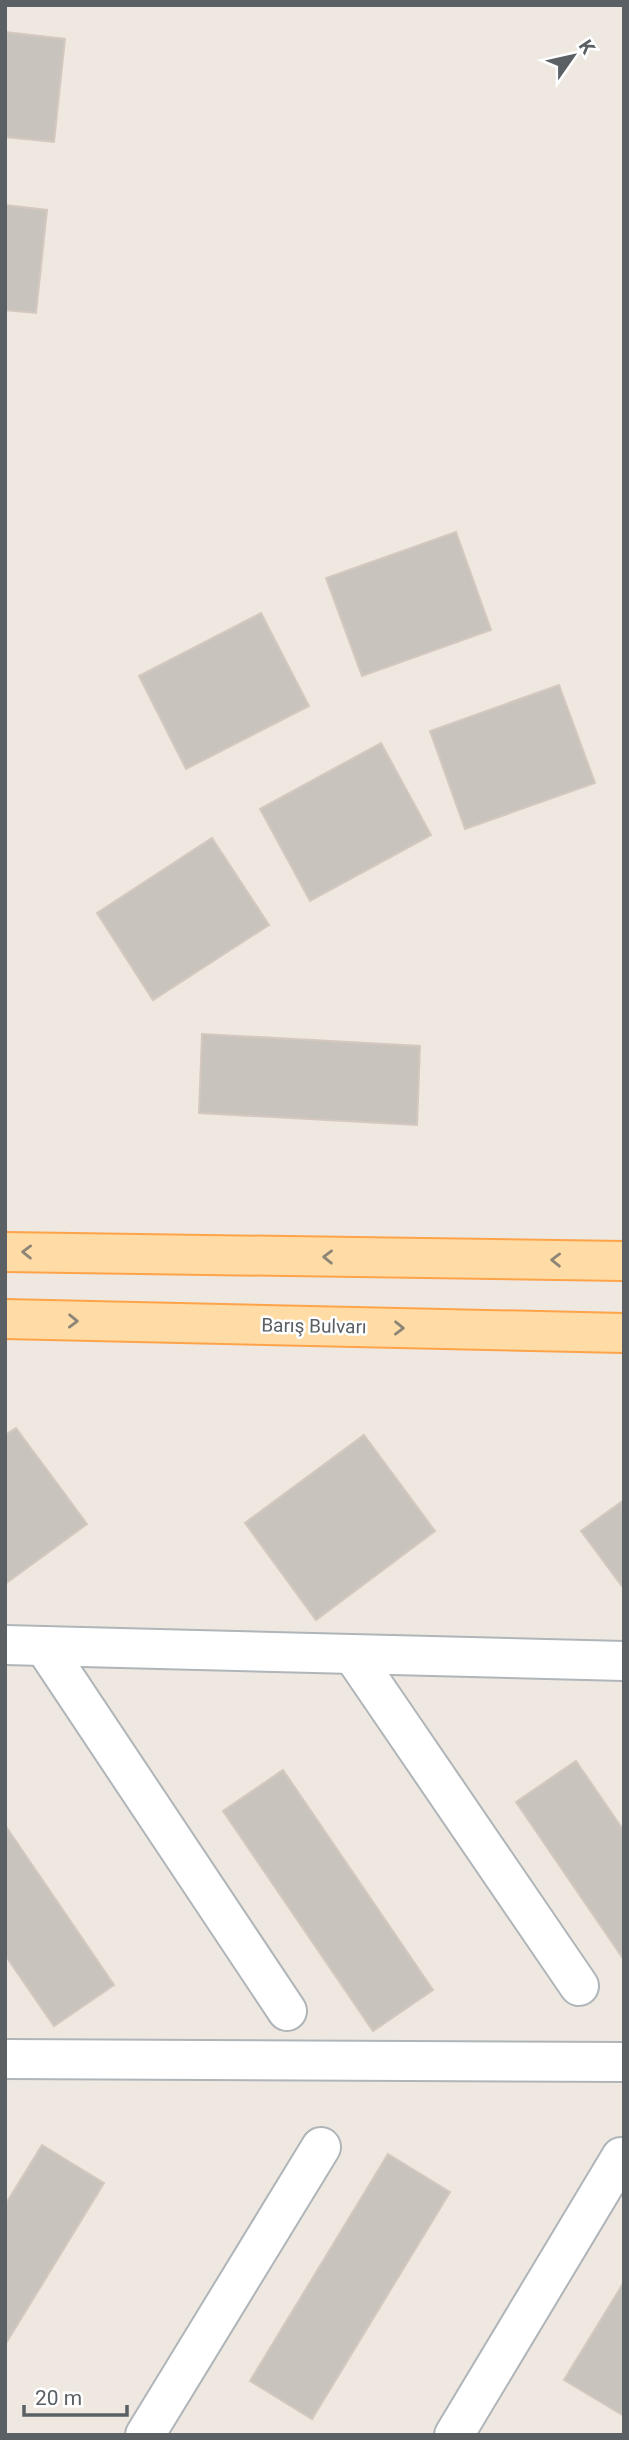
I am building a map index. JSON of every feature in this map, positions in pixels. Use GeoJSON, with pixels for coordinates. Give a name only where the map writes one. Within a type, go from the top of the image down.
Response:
{"type":"FeatureCollection","features":[{"type":"Feature","properties":{"kind":"main road"},"geometry":{"type":"LineString","coordinates":[[5,1252],[624,1261]]}},
{"type":"Feature","properties":{"kind":"main road","name":"Barış Bulvarı"},"geometry":{"type":"LineString","coordinates":[[5,1319],[624,1333]]}},
{"type":"Feature","properties":{"kind":"street"},"geometry":{"type":"LineString","coordinates":[[5,1646],[624,1661]]}},
{"type":"Feature","properties":{"kind":"street"},"geometry":{"type":"LineString","coordinates":[[44,1646],[287,2011]]}},
{"type":"Feature","properties":{"kind":"street"},"geometry":{"type":"LineString","coordinates":[[352,1654],[579,1986]]}},
{"type":"Feature","properties":{"kind":"street"},"geometry":{"type":"LineString","coordinates":[[5,2059],[624,2062]]}},
{"type":"Feature","properties":{"kind":"street"},"geometry":{"type":"LineString","coordinates":[[145,2435],[321,2147]]}},
{"type":"Feature","properties":{"kind":"street"},"geometry":{"type":"LineString","coordinates":[[454,2435],[621,2157]]}},
{"type":"Feature","properties":{"kind":"building"},"geometry":{"type":"Polygon","coordinates":[[[5,32],[65,39],[54,142],[5,137],[5,32]]]}},
{"type":"Feature","properties":{"kind":"building"},"geometry":{"type":"Polygon","coordinates":[[[5,205],[47,210],[36,313],[5,310],[5,205]]]}},
{"type":"Feature","properties":{"kind":"building"},"geometry":{"type":"Polygon","coordinates":[[[456,532],[491,630],[362,676],[326,578],[456,532]]]}},
{"type":"Feature","properties":{"kind":"building"},"geometry":{"type":"Polygon","coordinates":[[[261,613],[309,706],[186,769],[139,676],[261,613]]]}},
{"type":"Feature","properties":{"kind":"building"},"geometry":{"type":"Polygon","coordinates":[[[559,685],[595,783],[465,829],[430,731],[559,685]]]}},
{"type":"Feature","properties":{"kind":"building"},"geometry":{"type":"Polygon","coordinates":[[[381,743],[431,835],[310,901],[260,809],[381,743]]]}},
{"type":"Feature","properties":{"kind":"building"},"geometry":{"type":"Polygon","coordinates":[[[212,838],[269,925],[153,1000],[97,913],[212,838]]]}},
{"type":"Feature","properties":{"kind":"building"},"geometry":{"type":"Polygon","coordinates":[[[202,1034],[420,1046],[417,1125],[199,1113],[202,1034]]]}},
{"type":"Feature","properties":{"kind":"building"},"geometry":{"type":"Polygon","coordinates":[[[16,1428],[87,1524],[5,1584],[5,1435],[16,1428]]]}},
{"type":"Feature","properties":{"kind":"building"},"geometry":{"type":"Polygon","coordinates":[[[364,1435],[435,1531],[316,1620],[245,1523],[364,1435]]]}},
{"type":"Feature","properties":{"kind":"building"},"geometry":{"type":"Polygon","coordinates":[[[624,1500],[624,1589],[581,1531],[624,1500]]]}},
{"type":"Feature","properties":{"kind":"building"},"geometry":{"type":"Polygon","coordinates":[[[576,1761],[624,1831],[624,1960],[516,1802],[576,1761]]]}},
{"type":"Feature","properties":{"kind":"building"},"geometry":{"type":"Polygon","coordinates":[[[283,1770],[433,1990],[373,2031],[223,1811],[283,1770]]]}},
{"type":"Feature","properties":{"kind":"building"},"geometry":{"type":"Polygon","coordinates":[[[5,1825],[114,1985],[54,2026],[5,1955],[5,1825]]]}},
{"type":"Feature","properties":{"kind":"building"},"geometry":{"type":"Polygon","coordinates":[[[42,2145],[104,2183],[5,2345],[5,2205],[42,2145]]]}},
{"type":"Feature","properties":{"kind":"building"},"geometry":{"type":"Polygon","coordinates":[[[388,2154],[450,2192],[312,2419],[250,2381],[388,2154]]]}},
{"type":"Feature","properties":{"kind":"building"},"geometry":{"type":"Polygon","coordinates":[[[624,2282],[624,2416],[564,2380],[624,2282]]]}}]}
